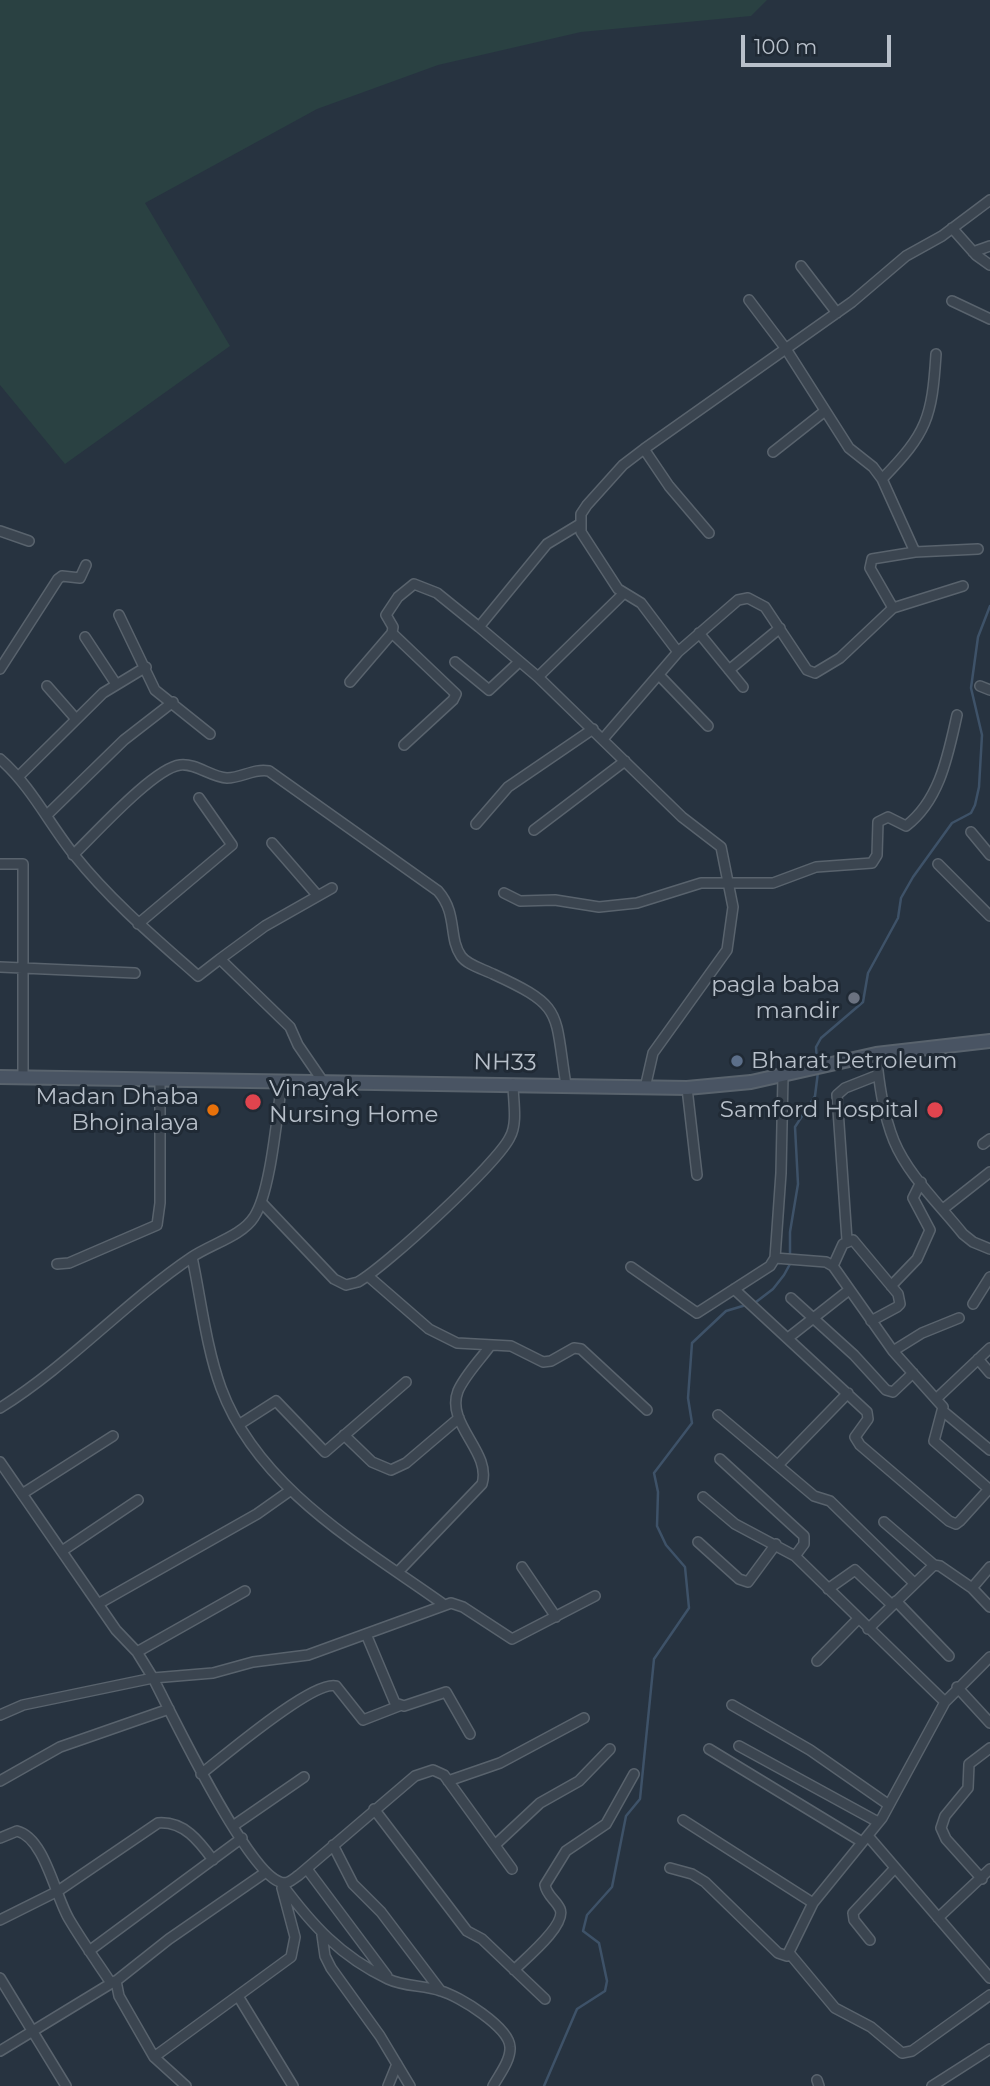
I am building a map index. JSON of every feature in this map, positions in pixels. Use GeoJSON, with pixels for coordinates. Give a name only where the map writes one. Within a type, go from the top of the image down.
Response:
{"type":"FeatureCollection","features":[{"type":"Feature","properties":{"kind":"main road","name":"NH33"},"geometry":{"type":"LineString","coordinates":[[0,1077],[687,1088],[733,1085],[876,1054],[990,1041]]}},
{"type":"Feature","properties":{"kind":"street"},"geometry":{"type":"LineString","coordinates":[[479,627],[548,544],[580,524],[587,505],[606,482],[644,449],[837,313],[906,256],[952,228],[990,200]]}},
{"type":"Feature","properties":{"kind":"street"},"geometry":{"type":"LineString","coordinates":[[952,228],[973,252],[990,265]]}},
{"type":"Feature","properties":{"kind":"street"},"geometry":{"type":"LineString","coordinates":[[973,252],[990,246]]}},
{"type":"Feature","properties":{"kind":"street"},"geometry":{"type":"LineString","coordinates":[[801,266],[837,313]]}},
{"type":"Feature","properties":{"kind":"street"},"geometry":{"type":"LineString","coordinates":[[749,300],[786,349],[849,448],[873,467],[882,479],[915,552]]}},
{"type":"Feature","properties":{"kind":"street"},"geometry":{"type":"LineString","coordinates":[[952,301],[990,319]]}},
{"type":"Feature","properties":{"kind":"street"},"geometry":{"type":"LineString","coordinates":[[882,479],[913,446],[926,424],[934,396],[936,354]]}},
{"type":"Feature","properties":{"kind":"street"},"geometry":{"type":"LineString","coordinates":[[773,452],[825,411]]}},
{"type":"Feature","properties":{"kind":"street"},"geometry":{"type":"LineString","coordinates":[[644,449],[669,486],[709,533]]}},
{"type":"Feature","properties":{"kind":"street"},"geometry":{"type":"LineString","coordinates":[[580,524],[594,556],[623,594],[641,603],[678,653]]}},
{"type":"Feature","properties":{"kind":"street"},"geometry":{"type":"LineString","coordinates":[[0,531],[29,541]]}},
{"type":"Feature","properties":{"kind":"street"},"geometry":{"type":"LineString","coordinates":[[893,608],[869,563],[875,558],[915,552],[978,549]]}},
{"type":"Feature","properties":{"kind":"street"},"geometry":{"type":"LineString","coordinates":[[0,670],[58,579],[62,576],[81,577],[86,565]]}},
{"type":"Feature","properties":{"kind":"street"},"geometry":{"type":"LineString","coordinates":[[350,682],[392,634],[393,627],[387,614],[398,597],[414,584],[436,593],[538,677],[682,817],[721,847],[726,884],[733,906],[727,950],[653,1053],[645,1088]]}},
{"type":"Feature","properties":{"kind":"street"},"geometry":{"type":"LineString","coordinates":[[603,739],[678,653],[743,598],[760,603],[807,670],[815,673],[840,657],[893,608],[963,586]]}},
{"type":"Feature","properties":{"kind":"street"},"geometry":{"type":"LineString","coordinates":[[538,677],[623,594]]}},
{"type":"Feature","properties":{"kind":"street"},"geometry":{"type":"LineString","coordinates":[[119,615],[155,690],[210,734]]}},
{"type":"Feature","properties":{"kind":"street"},"geometry":{"type":"LineString","coordinates":[[729,670],[780,628]]}},
{"type":"Feature","properties":{"kind":"street"},"geometry":{"type":"LineString","coordinates":[[392,634],[456,694],[453,700],[404,745]]}},
{"type":"Feature","properties":{"kind":"street"},"geometry":{"type":"LineString","coordinates":[[699,634],[743,687]]}},
{"type":"Feature","properties":{"kind":"street"},"geometry":{"type":"LineString","coordinates":[[85,637],[116,684]]}},
{"type":"Feature","properties":{"kind":"street"},"geometry":{"type":"LineString","coordinates":[[455,662],[489,690],[520,662]]}},
{"type":"Feature","properties":{"kind":"street"},"geometry":{"type":"LineString","coordinates":[[19,776],[76,719],[116,684],[146,667]]}},
{"type":"Feature","properties":{"kind":"street"},"geometry":{"type":"LineString","coordinates":[[659,675],[708,726]]}},
{"type":"Feature","properties":{"kind":"street"},"geometry":{"type":"LineString","coordinates":[[47,686],[76,719]]}},
{"type":"Feature","properties":{"kind":"street"},"geometry":{"type":"LineString","coordinates":[[47,815],[124,740],[173,702]]}},
{"type":"Feature","properties":{"kind":"street"},"geometry":{"type":"LineString","coordinates":[[504,893],[520,901],[555,900],[599,907],[637,903],[701,883],[773,883],[816,867],[872,863],[877,855],[878,822],[888,817],[906,826],[934,792],[944,768],[957,715]]}},
{"type":"Feature","properties":{"kind":"street"},"geometry":{"type":"LineString","coordinates":[[476,824],[509,787],[593,729]]}},
{"type":"Feature","properties":{"kind":"street"},"geometry":{"type":"LineString","coordinates":[[0,759],[19,776],[73,855],[138,924],[198,976],[265,926],[332,888]]}},
{"type":"Feature","properties":{"kind":"street"},"geometry":{"type":"LineString","coordinates":[[534,831],[625,761]]}},
{"type":"Feature","properties":{"kind":"street"},"geometry":{"type":"LineString","coordinates":[[73,855],[153,779],[173,767],[185,765],[226,778],[260,770],[269,771],[438,891],[451,909],[459,954],[465,961],[531,992],[547,1004],[555,1018],[566,1085]]}},
{"type":"Feature","properties":{"kind":"street"},"geometry":{"type":"LineString","coordinates":[[138,924],[232,845],[199,798]]}},
{"type":"Feature","properties":{"kind":"street"},"geometry":{"type":"LineString","coordinates":[[971,832],[990,855]]}},
{"type":"Feature","properties":{"kind":"street"},"geometry":{"type":"LineString","coordinates":[[272,843],[318,896]]}},
{"type":"Feature","properties":{"kind":"street"},"geometry":{"type":"LineString","coordinates":[[0,864],[23,864],[23,1077]]}},
{"type":"Feature","properties":{"kind":"street"},"geometry":{"type":"LineString","coordinates":[[938,864],[990,916]]}},
{"type":"Feature","properties":{"kind":"street"},"geometry":{"type":"LineString","coordinates":[[220,959],[290,1027],[298,1045],[324,1083]]}},
{"type":"Feature","properties":{"kind":"street"},"geometry":{"type":"LineString","coordinates":[[0,967],[135,973]]}},
{"type":"Feature","properties":{"kind":"street"},"geometry":{"type":"LineString","coordinates":[[876,1054],[894,1141],[921,1182],[963,1234],[972,1242],[990,1248]]}},
{"type":"Feature","properties":{"kind":"street"},"geometry":{"type":"LineString","coordinates":[[832,1266],[847,1240],[837,1096],[845,1088],[878,1074]]}},
{"type":"Feature","properties":{"kind":"street"},"geometry":{"type":"LineString","coordinates":[[631,1267],[697,1313],[764,1272],[778,1259],[783,1076]]}},
{"type":"Feature","properties":{"kind":"street"},"geometry":{"type":"LineString","coordinates":[[57,1264],[69,1263],[157,1225],[160,1203],[160,1081]]}},
{"type":"Feature","properties":{"kind":"street"},"geometry":{"type":"LineString","coordinates":[[0,1408],[42,1380],[105,1324],[192,1257],[250,1222],[261,1202],[282,1082]]}},
{"type":"Feature","properties":{"kind":"street"},"geometry":{"type":"LineString","coordinates":[[261,1202],[334,1279],[346,1285],[368,1276],[442,1210],[503,1148],[514,1129],[513,1084]]}},
{"type":"Feature","properties":{"kind":"street"},"geometry":{"type":"LineString","coordinates":[[687,1088],[697,1175]]}},
{"type":"Feature","properties":{"kind":"street"},"geometry":{"type":"LineString","coordinates":[[943,1209],[990,1172]]}},
{"type":"Feature","properties":{"kind":"street"},"geometry":{"type":"LineString","coordinates":[[891,1286],[917,1259],[930,1230],[913,1198],[921,1182]]}},
{"type":"Feature","properties":{"kind":"street"},"geometry":{"type":"LineString","coordinates":[[847,1240],[859,1245],[891,1286],[900,1304],[872,1321]]}},
{"type":"Feature","properties":{"kind":"street"},"geometry":{"type":"LineString","coordinates":[[192,1257],[220,1385],[240,1424],[266,1465],[291,1490],[443,1604]]}},
{"type":"Feature","properties":{"kind":"street"},"geometry":{"type":"LineString","coordinates":[[778,1259],[826,1262],[832,1266],[892,1351],[936,1399],[944,1412],[990,1450]]}},
{"type":"Feature","properties":{"kind":"street"},"geometry":{"type":"LineString","coordinates":[[368,1276],[429,1329],[457,1343],[517,1347],[543,1362],[578,1348],[647,1410]]}},
{"type":"Feature","properties":{"kind":"street"},"geometry":{"type":"LineString","coordinates":[[973,1304],[990,1277]]}},
{"type":"Feature","properties":{"kind":"street"},"geometry":{"type":"LineString","coordinates":[[734,1289],[848,1393],[869,1416],[856,1434],[857,1442],[949,1521],[956,1524],[989,1490],[934,1441],[934,1434],[944,1412]]}},
{"type":"Feature","properties":{"kind":"street"},"geometry":{"type":"LineString","coordinates":[[788,1338],[849,1290]]}},
{"type":"Feature","properties":{"kind":"street"},"geometry":{"type":"LineString","coordinates":[[791,1298],[854,1355],[886,1390],[892,1392],[913,1373]]}},
{"type":"Feature","properties":{"kind":"street"},"geometry":{"type":"LineString","coordinates":[[892,1351],[922,1333],[958,1318]]}},
{"type":"Feature","properties":{"kind":"street"},"geometry":{"type":"LineString","coordinates":[[398,1572],[482,1484],[481,1463],[459,1419],[456,1399],[459,1389],[490,1346]]}},
{"type":"Feature","properties":{"kind":"street"},"geometry":{"type":"LineString","coordinates":[[936,1399],[990,1348]]}},
{"type":"Feature","properties":{"kind":"street"},"geometry":{"type":"LineString","coordinates":[[978,1359],[990,1373]]}},
{"type":"Feature","properties":{"kind":"street"},"geometry":{"type":"LineString","coordinates":[[240,1424],[276,1401],[323,1452],[406,1382]]}},
{"type":"Feature","properties":{"kind":"street"},"geometry":{"type":"LineString","coordinates":[[778,1465],[848,1393]]}},
{"type":"Feature","properties":{"kind":"street"},"geometry":{"type":"LineString","coordinates":[[718,1415],[814,1496],[830,1501],[914,1583]]}},
{"type":"Feature","properties":{"kind":"street"},"geometry":{"type":"LineString","coordinates":[[344,1435],[379,1467],[391,1470],[406,1463],[459,1419]]}},
{"type":"Feature","properties":{"kind":"street"},"geometry":{"type":"LineString","coordinates":[[22,1494],[113,1436]]}},
{"type":"Feature","properties":{"kind":"street"},"geometry":{"type":"LineString","coordinates":[[720,1459],[804,1535],[804,1544],[795,1556]]}},
{"type":"Feature","properties":{"kind":"street"},"geometry":{"type":"LineString","coordinates":[[0,1462],[98,1604],[137,1652],[201,1774],[266,1872],[281,1883],[321,1935],[390,1980],[440,1990],[466,2003],[509,2040],[508,2059],[493,2086]]}},
{"type":"Feature","properties":{"kind":"street"},"geometry":{"type":"LineString","coordinates":[[98,1604],[257,1514],[291,1490]]}},
{"type":"Feature","properties":{"kind":"street"},"geometry":{"type":"LineString","coordinates":[[704,1496],[735,1524],[795,1556],[945,1702]]}},
{"type":"Feature","properties":{"kind":"street"},"geometry":{"type":"LineString","coordinates":[[62,1551],[138,1500]]}},
{"type":"Feature","properties":{"kind":"street"},"geometry":{"type":"LineString","coordinates":[[884,1522],[934,1565],[940,1566],[972,1588],[990,1607]]}},
{"type":"Feature","properties":{"kind":"street"},"geometry":{"type":"LineString","coordinates":[[698,1542],[738,1578],[748,1582],[776,1544]]}},
{"type":"Feature","properties":{"kind":"street"},"geometry":{"type":"LineString","coordinates":[[868,1629],[934,1565]]}},
{"type":"Feature","properties":{"kind":"street"},"geometry":{"type":"LineString","coordinates":[[522,1567],[556,1617]]}},
{"type":"Feature","properties":{"kind":"street"},"geometry":{"type":"LineString","coordinates":[[972,1588],[990,1567]]}},
{"type":"Feature","properties":{"kind":"street"},"geometry":{"type":"LineString","coordinates":[[828,1589],[855,1570],[949,1656]]}},
{"type":"Feature","properties":{"kind":"street"},"geometry":{"type":"LineString","coordinates":[[137,1652],[245,1591]]}},
{"type":"Feature","properties":{"kind":"street"},"geometry":{"type":"LineString","coordinates":[[0,1715],[23,1704],[153,1678],[213,1672],[253,1662],[296,1658],[443,1604],[451,1603],[463,1607],[512,1639],[595,1596]]}},
{"type":"Feature","properties":{"kind":"street"},"geometry":{"type":"LineString","coordinates":[[817,1661],[858,1619]]}},
{"type":"Feature","properties":{"kind":"street"},"geometry":{"type":"LineString","coordinates":[[366,1634],[393,1698],[400,1706]]}},
{"type":"Feature","properties":{"kind":"street"},"geometry":{"type":"LineString","coordinates":[[790,1954],[813,1903],[878,1822],[945,1702],[957,1687],[990,1657]]}},
{"type":"Feature","properties":{"kind":"street"},"geometry":{"type":"LineString","coordinates":[[201,1774],[324,1684],[336,1686],[363,1720],[446,1692],[470,1734]]}},
{"type":"Feature","properties":{"kind":"street"},"geometry":{"type":"LineString","coordinates":[[957,1687],[990,1723]]}},
{"type":"Feature","properties":{"kind":"street"},"geometry":{"type":"LineString","coordinates":[[732,1705],[810,1750],[889,1805]]}},
{"type":"Feature","properties":{"kind":"street"},"geometry":{"type":"LineString","coordinates":[[0,1781],[60,1747],[169,1709]]}},
{"type":"Feature","properties":{"kind":"street"},"geometry":{"type":"LineString","coordinates":[[448,1781],[500,1763],[584,1718]]}},
{"type":"Feature","properties":{"kind":"street"},"geometry":{"type":"LineString","coordinates":[[739,1746],[878,1822]]}},
{"type":"Feature","properties":{"kind":"street"},"geometry":{"type":"LineString","coordinates":[[982,1879],[946,1839],[941,1828],[944,1816],[968,1788],[969,1765],[990,1748]]}},
{"type":"Feature","properties":{"kind":"street"},"geometry":{"type":"LineString","coordinates":[[495,1845],[540,1804],[579,1781],[610,1749]]}},
{"type":"Feature","properties":{"kind":"street"},"geometry":{"type":"LineString","coordinates":[[709,1749],[865,1839],[895,1868],[990,1978]]}},
{"type":"Feature","properties":{"kind":"street"},"geometry":{"type":"LineString","coordinates":[[281,1883],[289,1883],[374,1809],[415,1776],[427,1771],[440,1771],[512,1870]]}},
{"type":"Feature","properties":{"kind":"street"},"geometry":{"type":"LineString","coordinates":[[514,1970],[556,1928],[561,1918],[561,1910],[546,1892],[548,1878],[566,1852],[606,1824],[634,1774]]}},
{"type":"Feature","properties":{"kind":"street"},"geometry":{"type":"LineString","coordinates":[[233,1826],[304,1777]]}},
{"type":"Feature","properties":{"kind":"street"},"geometry":{"type":"LineString","coordinates":[[374,1809],[457,1920],[545,1999]]}},
{"type":"Feature","properties":{"kind":"street"},"geometry":{"type":"LineString","coordinates":[[683,1820],[813,1903]]}},
{"type":"Feature","properties":{"kind":"street"},"geometry":{"type":"LineString","coordinates":[[0,1920],[58,1891],[158,1823],[173,1824],[192,1834],[213,1860]]}},
{"type":"Feature","properties":{"kind":"street"},"geometry":{"type":"LineString","coordinates":[[0,1838],[17,1831],[31,1839],[58,1891],[63,1908],[89,1951],[114,1982],[119,1996],[154,2057],[186,2086]]}},
{"type":"Feature","properties":{"kind":"street"},"geometry":{"type":"LineString","coordinates":[[89,1951],[242,1838]]}},
{"type":"Feature","properties":{"kind":"street"},"geometry":{"type":"LineString","coordinates":[[332,1845],[353,1884],[381,1912],[440,1990]]}},
{"type":"Feature","properties":{"kind":"street"},"geometry":{"type":"LineString","coordinates":[[307,1868],[390,1980]]}},
{"type":"Feature","properties":{"kind":"street"},"geometry":{"type":"LineString","coordinates":[[670,1868],[698,1877],[778,1953],[790,1954],[835,2008],[871,2027],[902,2053],[912,2051],[990,1995]]}},
{"type":"Feature","properties":{"kind":"street"},"geometry":{"type":"LineString","coordinates":[[870,1940],[854,1920],[853,1913],[895,1868]]}},
{"type":"Feature","properties":{"kind":"street"},"geometry":{"type":"LineString","coordinates":[[938,1918],[990,1870]]}},
{"type":"Feature","properties":{"kind":"street"},"geometry":{"type":"LineString","coordinates":[[0,2051],[114,1982],[169,1939],[266,1872]]}},
{"type":"Feature","properties":{"kind":"street"},"geometry":{"type":"LineString","coordinates":[[154,2057],[291,1957],[296,1947],[281,1883]]}},
{"type":"Feature","properties":{"kind":"street"},"geometry":{"type":"LineString","coordinates":[[321,1935],[325,1956],[331,1968],[410,2086]]}},
{"type":"Feature","properties":{"kind":"street"},"geometry":{"type":"LineString","coordinates":[[0,1978],[66,2086]]}},
{"type":"Feature","properties":{"kind":"street"},"geometry":{"type":"LineString","coordinates":[[238,1996],[293,2086]]}},
{"type":"Feature","properties":{"kind":"street"},"geometry":{"type":"LineString","coordinates":[[932,2086],[990,2049]]}},
{"type":"Feature","properties":{"kind":"street"},"geometry":{"type":"LineString","coordinates":[[388,2086],[397,2064]]}},
{"type":"Feature","properties":{"kind":"green space"},"geometry":{"type":"Polygon","coordinates":[[[0,0],[767,0],[751,16],[581,32],[438,65],[317,109],[145,203],[230,346],[65,464],[0,385],[0,0]]]}},
{"type":"Feature","properties":{"kind":"waterway"},"geometry":{"type":"LineString","coordinates":[[817,1062],[816,1047],[821,1038],[863,1002],[868,973],[898,918],[901,898],[913,877],[952,823],[971,813],[975,805],[979,787],[982,735],[971,688],[978,637],[990,606]]}},
{"type":"Feature","properties":{"kind":"waterway"},"geometry":{"type":"LineString","coordinates":[[544,2086],[577,2009],[605,1991],[607,1981],[599,1943],[583,1931],[587,1915],[612,1887],[626,1816],[640,1799],[654,1659],[689,1608],[685,1567],[666,1545],[657,1526],[658,1492],[654,1473],[692,1423],[688,1398],[692,1343],[726,1311],[756,1302],[773,1289],[790,1264],[790,1232],[798,1184],[795,1127],[815,1096],[818,1072]]}},
{"type":"Feature","properties":{"kind":"place","name":"pagla baba mandir"},"geometry":{"type":"Point","coordinates":[854,998]}},
{"type":"Feature","properties":{"kind":"place","name":"Bharat Petroleum"},"geometry":{"type":"Point","coordinates":[737,1061]}},
{"type":"Feature","properties":{"kind":"place","name":"Vinayak Nursing Home"},"geometry":{"type":"Point","coordinates":[253,1102]}},
{"type":"Feature","properties":{"kind":"place","name":"Madan Dhaba Bhojnalaya"},"geometry":{"type":"Point","coordinates":[213,1110]}},
{"type":"Feature","properties":{"kind":"place","name":"Samford Hospital"},"geometry":{"type":"Point","coordinates":[935,1110]}}]}
